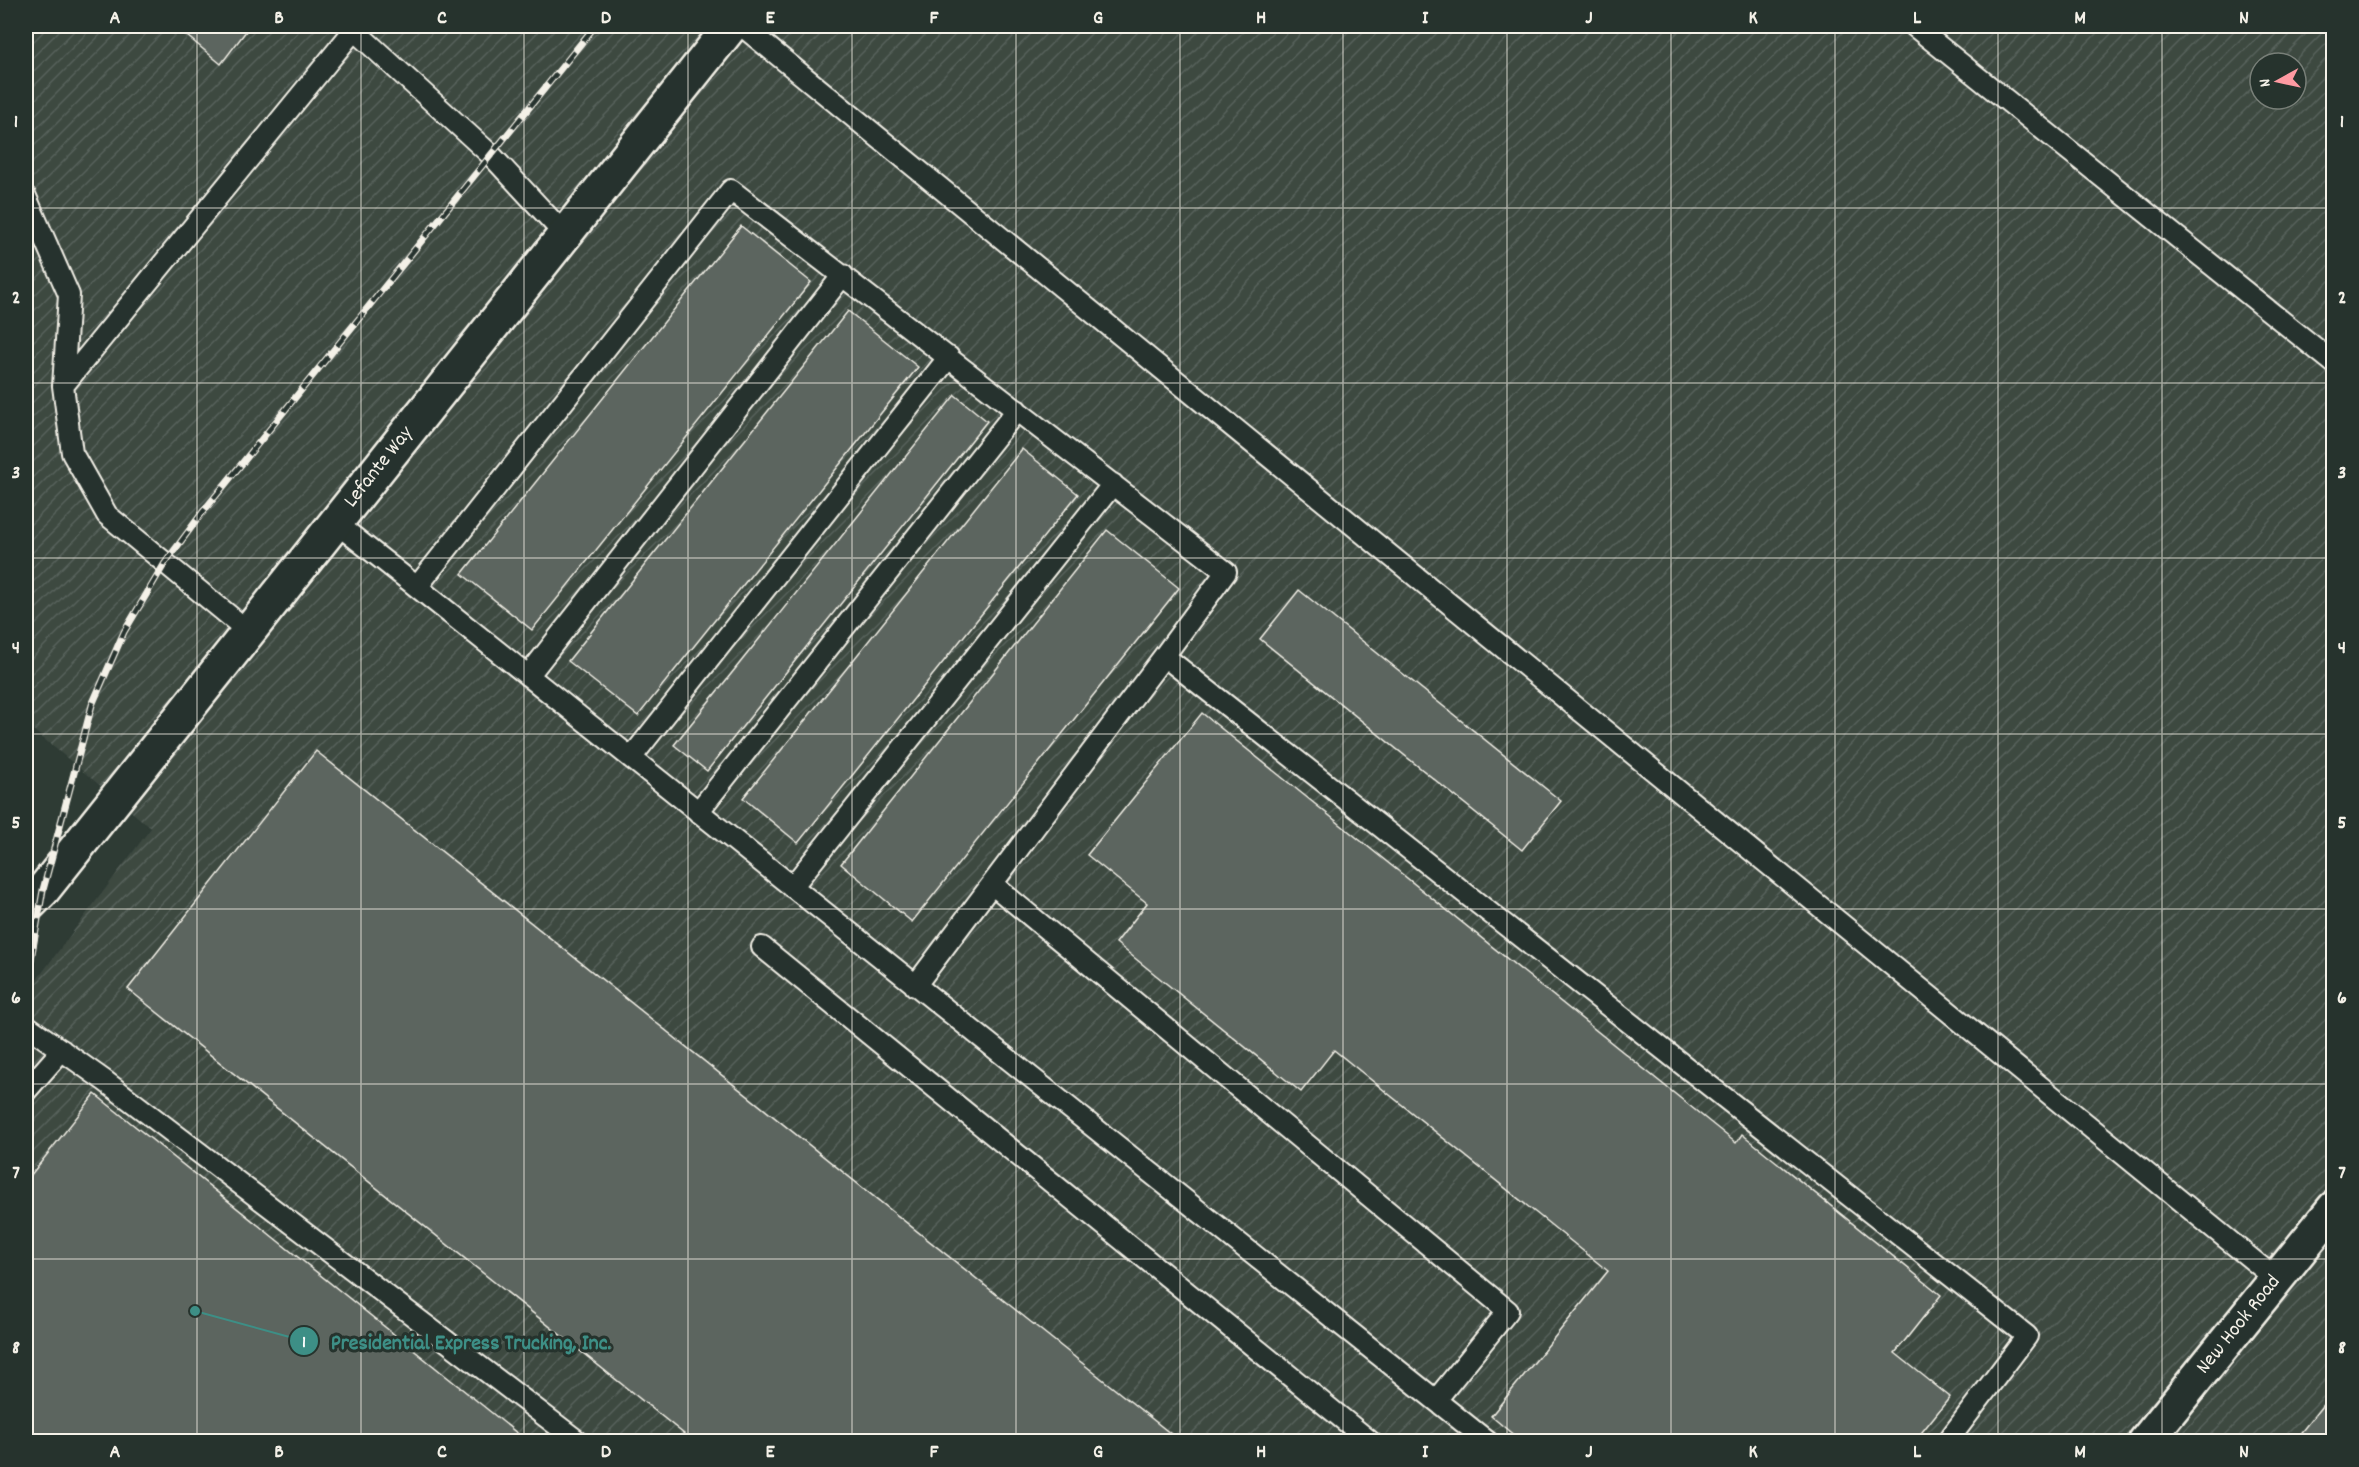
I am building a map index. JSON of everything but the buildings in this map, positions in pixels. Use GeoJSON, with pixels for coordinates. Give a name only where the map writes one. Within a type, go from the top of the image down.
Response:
{"type":"FeatureCollection","features":[{"type":"Feature","properties":{"kind":"street","name":"Lefante Way"},"geometry":{"type":"LineString","coordinates":[[26,907],[44,890],[731,26]]}},
{"type":"Feature","properties":{"kind":"street","name":"New Hook Road"},"geometry":{"type":"LineString","coordinates":[[2149,1440],[2334,1208]]}},
{"type":"Feature","properties":{"kind":"lane"},"geometry":{"type":"LineString","coordinates":[[742,26],[2276,1279]]}},
{"type":"Feature","properties":{"kind":"lane"},"geometry":{"type":"LineString","coordinates":[[1914,26],[2334,363]]}},
{"type":"Feature","properties":{"kind":"lane"},"geometry":{"type":"LineString","coordinates":[[63,386],[354,30],[491,155],[565,235]]}},
{"type":"Feature","properties":{"kind":"lane"},"geometry":{"type":"LineString","coordinates":[[417,587],[731,190],[1226,572],[915,986]]}},
{"type":"Feature","properties":{"kind":"lane"},"geometry":{"type":"LineString","coordinates":[[26,197],[69,296],[63,386],[72,453],[107,514],[249,632]]}},
{"type":"Feature","properties":{"kind":"lane"},"geometry":{"type":"LineString","coordinates":[[528,676],[843,275]]}},
{"type":"Feature","properties":{"kind":"lane"},"geometry":{"type":"LineString","coordinates":[[631,759],[949,357]]}},
{"type":"Feature","properties":{"kind":"lane"},"geometry":{"type":"LineString","coordinates":[[698,812],[1017,410]]}},
{"type":"Feature","properties":{"kind":"lane"},"geometry":{"type":"LineString","coordinates":[[792,888],[1113,484]]}},
{"type":"Feature","properties":{"kind":"lane"},"geometry":{"type":"LineString","coordinates":[[336,524],[1488,1442]]}},
{"type":"Feature","properties":{"kind":"lane"},"geometry":{"type":"LineString","coordinates":[[1164,656],[2027,1336],[1947,1442]]}},
{"type":"Feature","properties":{"kind":"lane"},"geometry":{"type":"LineString","coordinates":[[992,884],[1508,1311],[1436,1400]]}},
{"type":"Feature","properties":{"kind":"lane"},"geometry":{"type":"LineString","coordinates":[[762,947],[1371,1442]]}},
{"type":"Feature","properties":{"kind":"lane"},"geometry":{"type":"LineString","coordinates":[[26,1025],[579,1442]]}},
{"type":"Feature","properties":{"kind":"lane"},"geometry":{"type":"LineString","coordinates":[[26,1091],[62,1050]]}},
{"type":"Feature","properties":{"kind":"shaded area"},"geometry":{"type":"Polygon","coordinates":[[[26,26],[2333,26],[2333,1441],[26,1441],[26,994],[151,828],[26,724],[26,26]]]}},
{"type":"Feature","properties":{"kind":"railway"},"geometry":{"type":"LineString","coordinates":[[26,988],[43,890],[92,705],[124,632],[165,563],[202,513],[595,26]]}},
{"type":"Feature","properties":{"kind":"place","name":"Presidential Express Trucking, Inc."},"geometry":{"type":"Point","coordinates":[195,1311]}}]}
